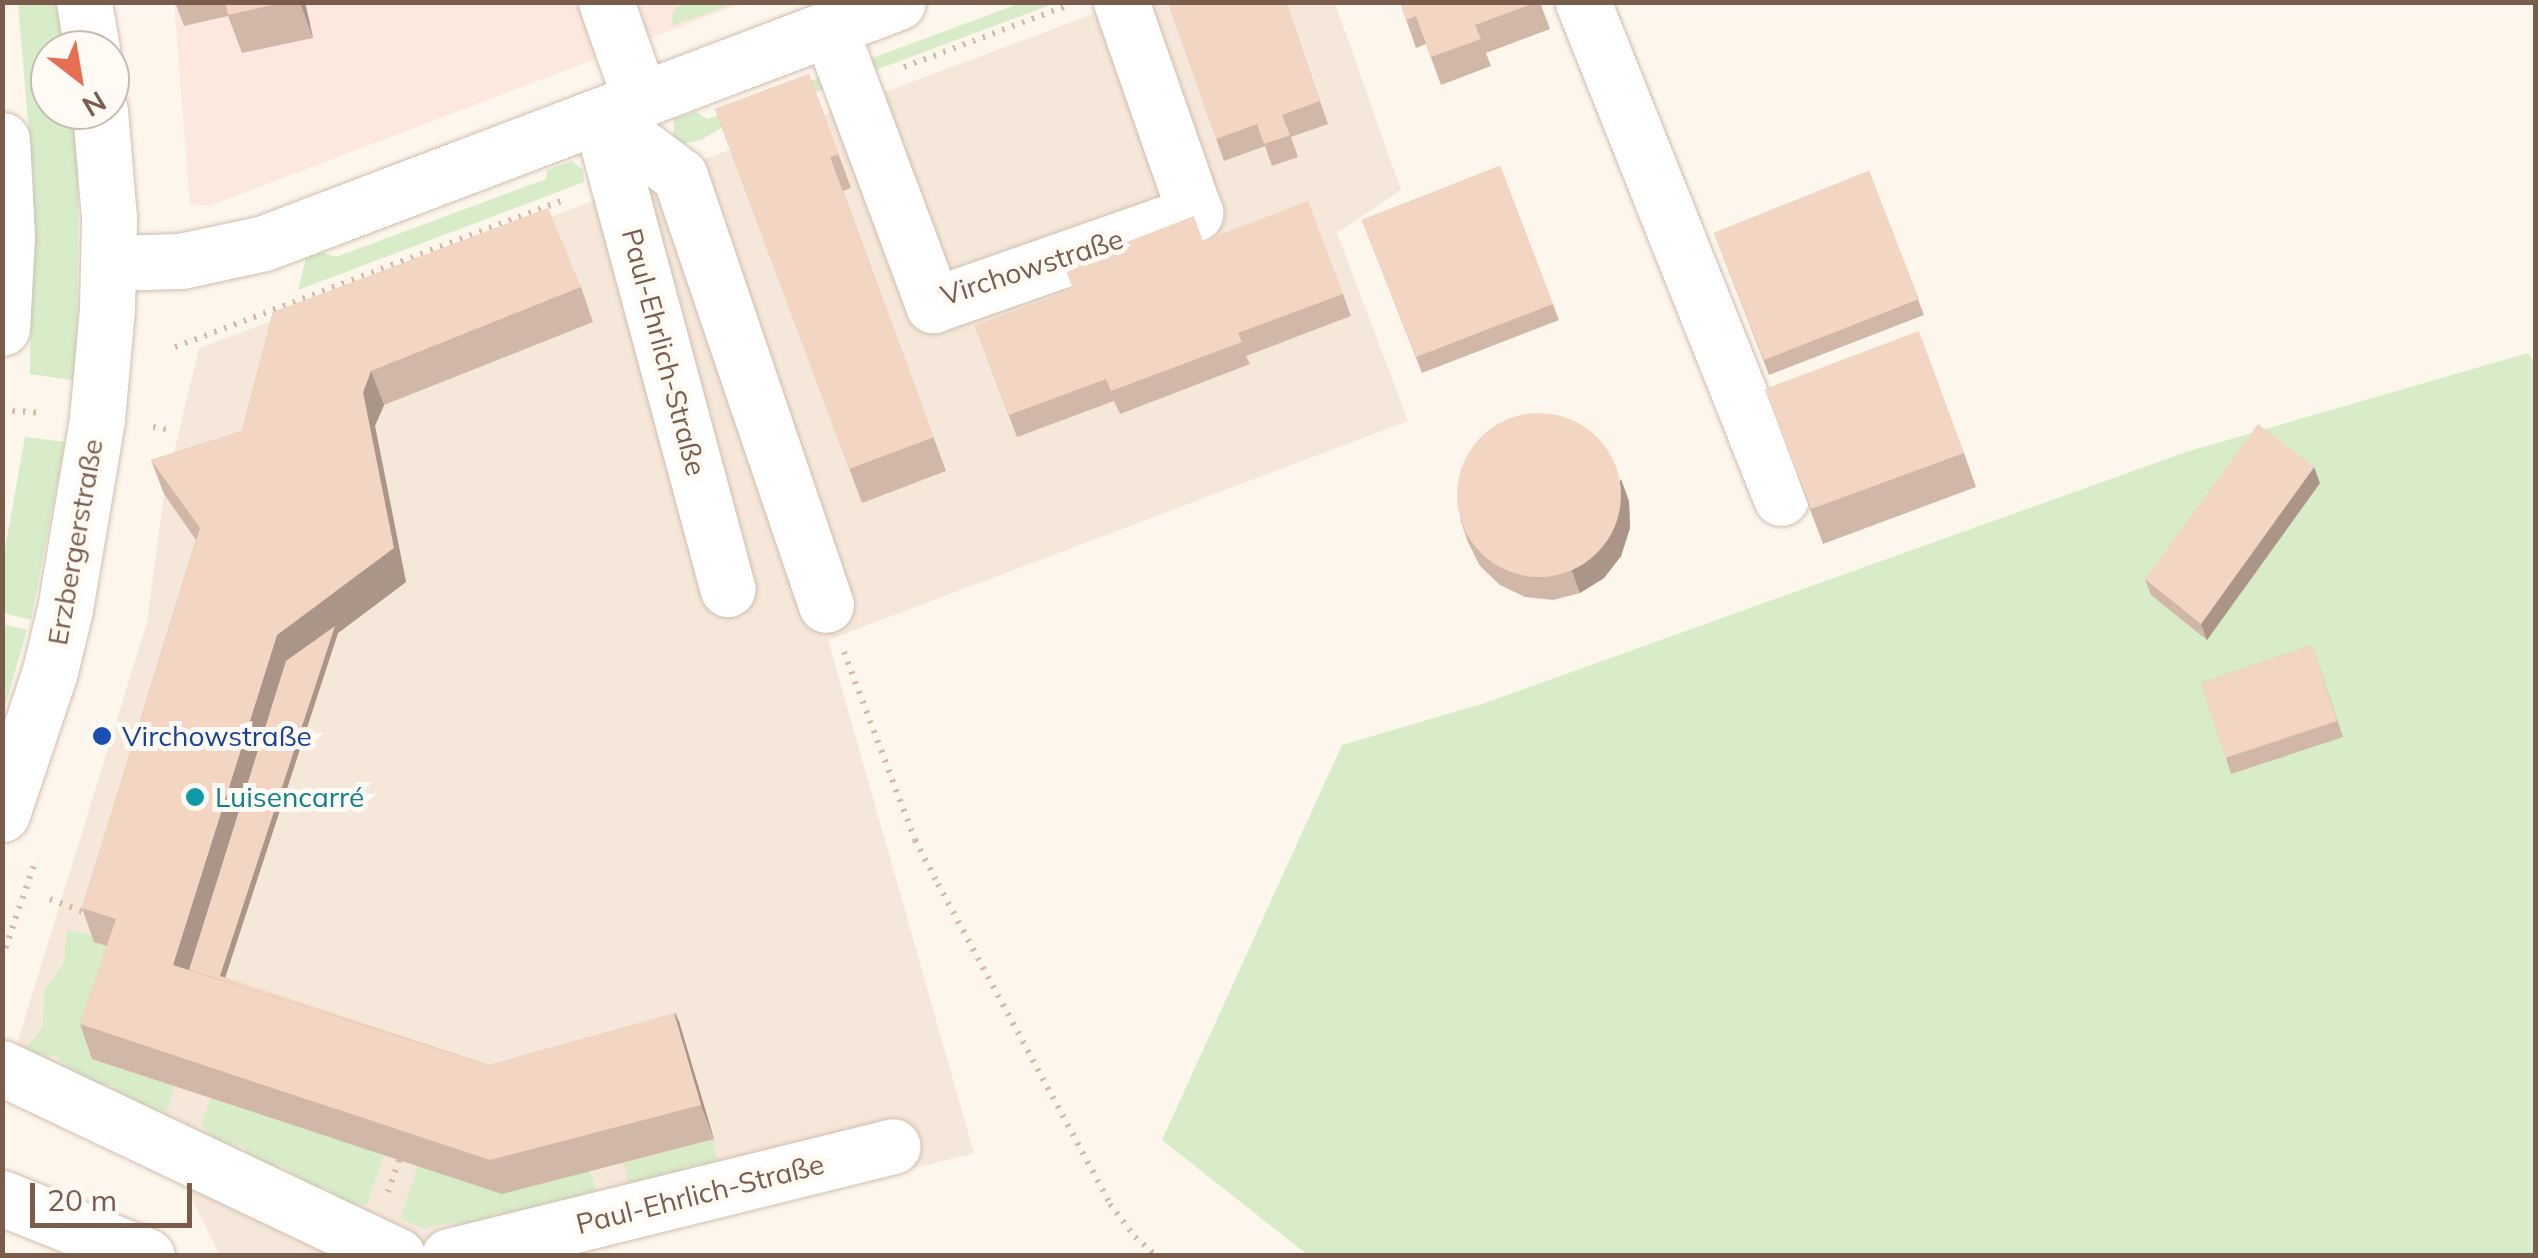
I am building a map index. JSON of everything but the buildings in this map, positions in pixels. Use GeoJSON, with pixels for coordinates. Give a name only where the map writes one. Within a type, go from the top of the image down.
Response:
{"type":"FeatureCollection","features":[{"type":"Feature","properties":{"kind":"street"},"geometry":{"type":"LineString","coordinates":[[84,2],[89,30]]}},
{"type":"Feature","properties":{"kind":"street"},"geometry":{"type":"LineString","coordinates":[[109,262],[181,261],[264,242],[898,2]]}},
{"type":"Feature","properties":{"kind":"street","name":"Virchowstraße"},"geometry":{"type":"LineString","coordinates":[[830,29],[933,305],[1195,212],[1121,2]]}},
{"type":"Feature","properties":{"kind":"street"},"geometry":{"type":"LineString","coordinates":[[1583,2],[1780,498]]}},
{"type":"Feature","properties":{"kind":"street","name":"Paul-Ehrlich-Straße"},"geometry":{"type":"LineString","coordinates":[[607,3],[620,108],[728,589]]}},
{"type":"Feature","properties":{"kind":"street"},"geometry":{"type":"LineString","coordinates":[[620,108],[680,176],[826,605]]}},
{"type":"Feature","properties":{"kind":"street","name":"Erzbergerstraße"},"geometry":{"type":"LineString","coordinates":[[2,814],[50,671],[79,545],[101,387],[109,262],[101,130]]}},
{"type":"Feature","properties":{"kind":"street"},"geometry":{"type":"LineString","coordinates":[[2,140],[4,307]]}},
{"type":"Feature","properties":{"kind":"street"},"geometry":{"type":"LineString","coordinates":[[2,1068],[398,1256]]}},
{"type":"Feature","properties":{"kind":"street","name":"Paul-Ehrlich-Straße"},"geometry":{"type":"LineString","coordinates":[[449,1256],[893,1146]]}},
{"type":"Feature","properties":{"kind":"street"},"geometry":{"type":"LineString","coordinates":[[2,1198],[148,1256]]}},
{"type":"Feature","properties":{"kind":"path"},"geometry":{"type":"LineString","coordinates":[[2,410],[34,412]]}},
{"type":"Feature","properties":{"kind":"path"},"geometry":{"type":"LineString","coordinates":[[826,605],[923,854],[1110,1204],[1134,1238],[1157,1256]]}},
{"type":"Feature","properties":{"kind":"path"},"geometry":{"type":"LineString","coordinates":[[50,899],[101,919]]}},
{"type":"Feature","properties":{"kind":"shaded area"},"geometry":{"type":"Polygon","coordinates":[[[174,3],[743,3],[209,206],[190,204],[174,3]]]}},
{"type":"Feature","properties":{"kind":"shaded area","name":"Luisencarré"},"geometry":{"type":"Polygon","coordinates":[[[1123,3],[1335,3],[1401,190],[1337,233],[1408,421],[828,640],[974,1153],[570,1255],[220,1255],[178,1172],[3,1089],[147,622],[164,494],[199,348],[1123,3]]]}},
{"type":"Feature","properties":{"kind":"green space"},"geometry":{"type":"Polygon","coordinates":[[[685,2],[736,3],[672,26],[673,11],[685,2]]]}},
{"type":"Feature","properties":{"kind":"green space"},"geometry":{"type":"Polygon","coordinates":[[[18,3],[56,3],[61,30],[30,30],[30,130],[74,130],[78,165],[77,381],[30,374],[33,181],[18,3]]]}},
{"type":"Feature","properties":{"kind":"green space"},"geometry":{"type":"Polygon","coordinates":[[[1021,3],[1056,3],[725,126],[701,140],[673,146],[674,119],[696,112],[708,119],[1021,3]]]}},
{"type":"Feature","properties":{"kind":"green space"},"geometry":{"type":"Polygon","coordinates":[[[572,161],[583,170],[584,182],[298,290],[306,258],[321,252],[336,257],[546,179],[547,170],[572,161]]]}},
{"type":"Feature","properties":{"kind":"green space"},"geometry":{"type":"Polygon","coordinates":[[[2528,353],[2535,363],[2535,1255],[1308,1255],[1162,1140],[1342,745],[1485,703],[2186,452],[2528,353]]]}},
{"type":"Feature","properties":{"kind":"green space"},"geometry":{"type":"Polygon","coordinates":[[[25,437],[65,442],[31,620],[3,613],[3,560],[25,437]]]}},
{"type":"Feature","properties":{"kind":"green space"},"geometry":{"type":"Polygon","coordinates":[[[2,624],[27,630],[3,713],[2,624]]]}},
{"type":"Feature","properties":{"kind":"green space"},"geometry":{"type":"Polygon","coordinates":[[[67,929],[96,937],[95,942],[128,953],[175,1086],[166,1112],[141,1108],[113,1086],[82,1080],[57,1057],[23,1052],[43,1026],[44,990],[64,963],[67,929]]]}},
{"type":"Feature","properties":{"kind":"green space"},"geometry":{"type":"Polygon","coordinates":[[[211,1098],[384,1155],[367,1204],[343,1203],[328,1188],[306,1185],[285,1167],[258,1163],[242,1145],[220,1144],[201,1125],[211,1098]]]}},
{"type":"Feature","properties":{"kind":"green space"},"geometry":{"type":"Polygon","coordinates":[[[714,1139],[717,1167],[687,1166],[657,1184],[629,1184],[624,1163],[714,1139]]]}},
{"type":"Feature","properties":{"kind":"green space"},"geometry":{"type":"Polygon","coordinates":[[[418,1166],[590,1171],[596,1191],[573,1205],[546,1202],[526,1215],[499,1212],[476,1227],[451,1222],[424,1229],[400,1218],[418,1166]]]}},
{"type":"Feature","properties":{"kind":"place","name":"Virchowstraße"},"geometry":{"type":"Point","coordinates":[102,736]}},
{"type":"Feature","properties":{"kind":"place","name":"Luisencarré"},"geometry":{"type":"Point","coordinates":[195,797]}}]}
